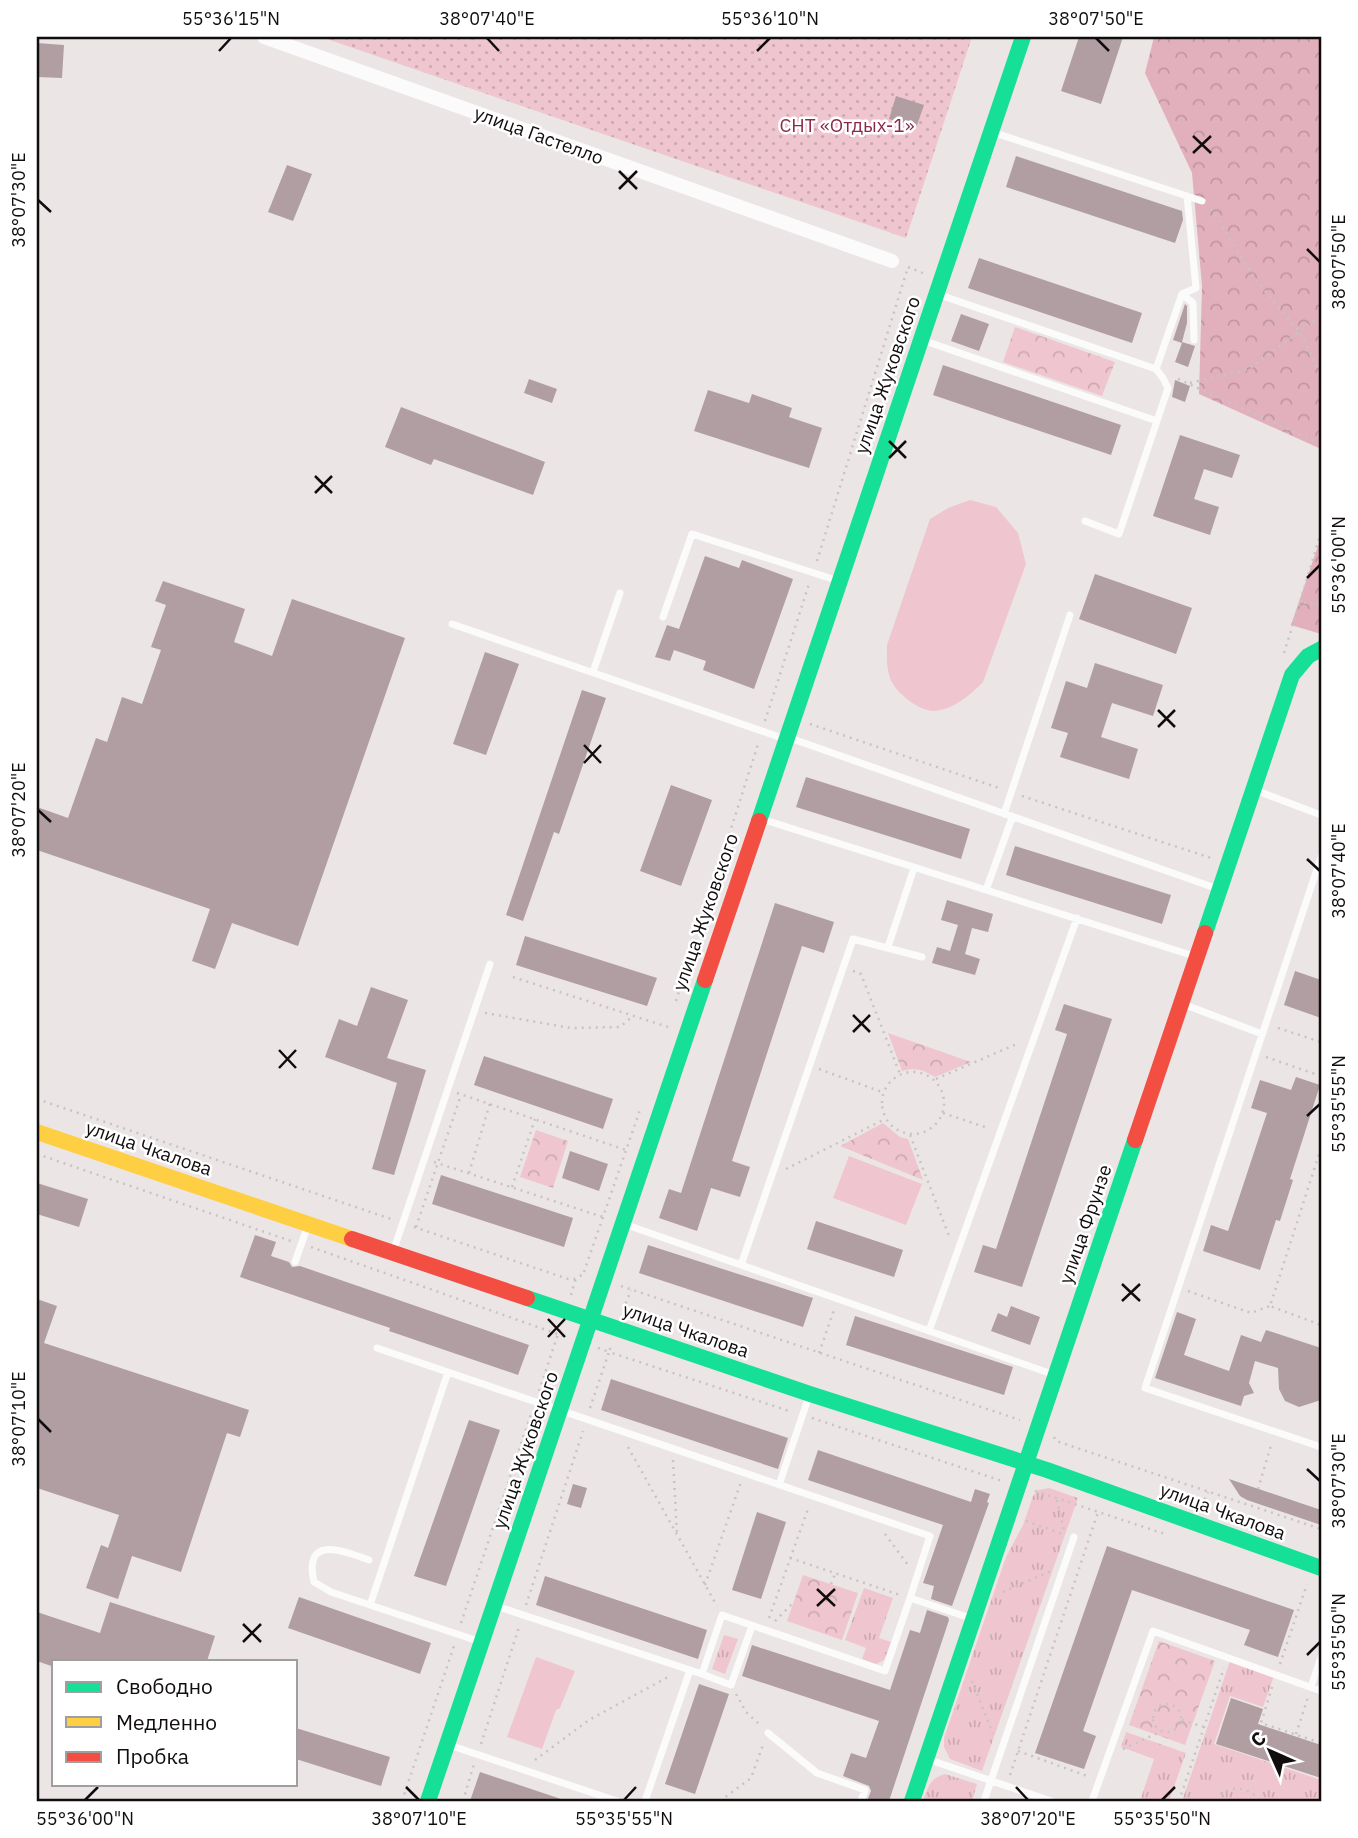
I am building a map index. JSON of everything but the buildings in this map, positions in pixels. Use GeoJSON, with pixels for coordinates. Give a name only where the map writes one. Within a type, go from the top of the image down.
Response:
{"type":"FeatureCollection","features":[{"type":"Feature","properties":{"kind":"street","name":"улица Гастелло"},"geometry":{"type":"LineString","coordinates":[[264,37],[892,261]]}},
{"type":"Feature","properties":{"kind":"street","name":"улица Жуковского"},"geometry":{"type":"LineString","coordinates":[[428,1801],[1023,37]]}},
{"type":"Feature","properties":{"kind":"street","name":"улица Фрунзе"},"geometry":{"type":"LineString","coordinates":[[912,1801],[1222,891],[1292,676],[1301,662],[1321,649]]}},
{"type":"Feature","properties":{"kind":"street","name":"улица Чкалова"},"geometry":{"type":"LineString","coordinates":[[37,1132],[810,1394],[1027,1463],[1321,1568]]}},
{"type":"Feature","properties":{"kind":"lane"},"geometry":{"type":"LineString","coordinates":[[991,131],[1202,201]]}},
{"type":"Feature","properties":{"kind":"lane"},"geometry":{"type":"LineString","coordinates":[[1156,369],[1182,294],[1196,288],[1187,196]]}},
{"type":"Feature","properties":{"kind":"lane"},"geometry":{"type":"LineString","coordinates":[[939,288],[1156,369],[1168,388],[1119,534],[1085,521]]}},
{"type":"Feature","properties":{"kind":"lane"},"geometry":{"type":"LineString","coordinates":[[1182,294],[1193,303],[1195,340]]}},
{"type":"Feature","properties":{"kind":"lane"},"geometry":{"type":"LineString","coordinates":[[921,340],[1157,421]]}},
{"type":"Feature","properties":{"kind":"lane"},"geometry":{"type":"LineString","coordinates":[[663,617],[692,534],[839,581]]}},
{"type":"Feature","properties":{"kind":"lane"},"geometry":{"type":"LineString","coordinates":[[593,673],[620,593]]}},
{"type":"Feature","properties":{"kind":"lane"},"geometry":{"type":"LineString","coordinates":[[1004,814],[1070,615]]}},
{"type":"Feature","properties":{"kind":"lane"},"geometry":{"type":"LineString","coordinates":[[453,624],[1222,891]]}},
{"type":"Feature","properties":{"kind":"lane"},"geometry":{"type":"LineString","coordinates":[[1255,790],[1321,815]]}},
{"type":"Feature","properties":{"kind":"lane"},"geometry":{"type":"LineString","coordinates":[[986,890],[1012,817]]}},
{"type":"Feature","properties":{"kind":"lane"},"geometry":{"type":"LineString","coordinates":[[759,818],[1198,958]]}},
{"type":"Feature","properties":{"kind":"lane"},"geometry":{"type":"LineString","coordinates":[[1321,857],[1145,1388],[1321,1446]]}},
{"type":"Feature","properties":{"kind":"lane"},"geometry":{"type":"LineString","coordinates":[[888,947],[914,868]]}},
{"type":"Feature","properties":{"kind":"lane"},"geometry":{"type":"LineString","coordinates":[[929,1331],[1077,918]]}},
{"type":"Feature","properties":{"kind":"lane"},"geometry":{"type":"LineString","coordinates":[[741,1265],[853,939],[922,957]]}},
{"type":"Feature","properties":{"kind":"lane"},"geometry":{"type":"LineString","coordinates":[[393,1253],[489,964]]}},
{"type":"Feature","properties":{"kind":"lane"},"geometry":{"type":"LineString","coordinates":[[1182,1004],[1262,1034]]}},
{"type":"Feature","properties":{"kind":"lane"},"geometry":{"type":"LineString","coordinates":[[624,1224],[1056,1375]]}},
{"type":"Feature","properties":{"kind":"lane"},"geometry":{"type":"LineString","coordinates":[[295,1262],[309,1225]]}},
{"type":"Feature","properties":{"kind":"lane"},"geometry":{"type":"LineString","coordinates":[[377,1348],[930,1536],[885,1671],[722,1615],[702,1674]]}},
{"type":"Feature","properties":{"kind":"lane"},"geometry":{"type":"LineString","coordinates":[[370,1605],[448,1373]]}},
{"type":"Feature","properties":{"kind":"lane"},"geometry":{"type":"LineString","coordinates":[[779,1485],[810,1394]]}},
{"type":"Feature","properties":{"kind":"lane"},"geometry":{"type":"LineString","coordinates":[[984,1801],[1074,1537]]}},
{"type":"Feature","properties":{"kind":"lane"},"geometry":{"type":"LineString","coordinates":[[369,1560],[333,1548],[325,1548],[317,1555],[312,1573],[314,1582],[321,1588],[482,1643]]}},
{"type":"Feature","properties":{"kind":"lane"},"geometry":{"type":"LineString","coordinates":[[910,1598],[974,1619]]}},
{"type":"Feature","properties":{"kind":"lane"},"geometry":{"type":"LineString","coordinates":[[494,1606],[732,1685],[752,1626]]}},
{"type":"Feature","properties":{"kind":"lane"},"geometry":{"type":"LineString","coordinates":[[1092,1801],[1153,1631],[1321,1690]]}},
{"type":"Feature","properties":{"kind":"lane"},"geometry":{"type":"LineString","coordinates":[[1311,1687],[1321,1657]]}},
{"type":"Feature","properties":{"kind":"lane"},"geometry":{"type":"LineString","coordinates":[[645,1801],[687,1669]]}},
{"type":"Feature","properties":{"kind":"lane"},"geometry":{"type":"LineString","coordinates":[[768,1732],[817,1773],[865,1790],[861,1801]]}},
{"type":"Feature","properties":{"kind":"lane"},"geometry":{"type":"LineString","coordinates":[[448,1744],[617,1801]]}},
{"type":"Feature","properties":{"kind":"lane"},"geometry":{"type":"LineString","coordinates":[[927,1759],[1051,1801]]}},
{"type":"Feature","properties":{"kind":"path"},"geometry":{"type":"LineString","coordinates":[[1202,201],[1208,204],[1255,279],[1299,331],[1321,374]]}},
{"type":"Feature","properties":{"kind":"path"},"geometry":{"type":"LineString","coordinates":[[892,261],[908,267],[939,288]]}},
{"type":"Feature","properties":{"kind":"path"},"geometry":{"type":"LineString","coordinates":[[676,1001],[908,267]]}},
{"type":"Feature","properties":{"kind":"path"},"geometry":{"type":"LineString","coordinates":[[1188,383],[1249,369],[1321,315]]}},
{"type":"Feature","properties":{"kind":"path"},"geometry":{"type":"LineString","coordinates":[[1156,369],[1321,444]]}},
{"type":"Feature","properties":{"kind":"path"},"geometry":{"type":"LineString","coordinates":[[1321,532],[1300,602],[1320,605],[1321,596]]}},
{"type":"Feature","properties":{"kind":"path"},"geometry":{"type":"LineString","coordinates":[[844,968],[861,974],[900,1074]]}},
{"type":"Feature","properties":{"kind":"path"},"geometry":{"type":"LineString","coordinates":[[513,977],[668,1027]]}},
{"type":"Feature","properties":{"kind":"path"},"geometry":{"type":"LineString","coordinates":[[475,1011],[572,1028],[620,1027],[633,1016]]}},
{"type":"Feature","properties":{"kind":"path"},"geometry":{"type":"LineString","coordinates":[[1266,1024],[1321,1042]]}},
{"type":"Feature","properties":{"kind":"path"},"geometry":{"type":"LineString","coordinates":[[934,1080],[1035,1036]]}},
{"type":"Feature","properties":{"kind":"path"},"geometry":{"type":"LineString","coordinates":[[1256,1054],[1321,1076]]}},
{"type":"Feature","properties":{"kind":"path"},"geometry":{"type":"LineString","coordinates":[[809,1065],[883,1092]]}},
{"type":"Feature","properties":{"kind":"path"},"geometry":{"type":"LineString","coordinates":[[912,1072],[924,1074],[934,1080],[943,1096],[943,1113],[935,1125],[924,1133],[910,1135],[892,1127],[885,1119],[881,1106],[887,1085],[900,1074],[912,1072]]}},
{"type":"Feature","properties":{"kind":"path"},"geometry":{"type":"LineString","coordinates":[[448,1089],[626,1150]]}},
{"type":"Feature","properties":{"kind":"path"},"geometry":{"type":"LineString","coordinates":[[416,1227],[461,1094]]}},
{"type":"Feature","properties":{"kind":"path"},"geometry":{"type":"LineString","coordinates":[[37,1099],[568,1279],[576,1278],[584,1272],[643,1101]]}},
{"type":"Feature","properties":{"kind":"path"},"geometry":{"type":"LineString","coordinates":[[468,1173],[490,1103]]}},
{"type":"Feature","properties":{"kind":"path"},"geometry":{"type":"LineString","coordinates":[[943,1113],[1001,1132]]}},
{"type":"Feature","properties":{"kind":"path"},"geometry":{"type":"LineString","coordinates":[[512,1187],[535,1119]]}},
{"type":"Feature","properties":{"kind":"path"},"geometry":{"type":"LineString","coordinates":[[771,1177],[885,1119]]}},
{"type":"Feature","properties":{"kind":"path"},"geometry":{"type":"LineString","coordinates":[[910,1135],[956,1256]]}},
{"type":"Feature","properties":{"kind":"path"},"geometry":{"type":"LineString","coordinates":[[1270,1306],[1321,1148]]}},
{"type":"Feature","properties":{"kind":"path"},"geometry":{"type":"LineString","coordinates":[[424,1158],[603,1217]]}},
{"type":"Feature","properties":{"kind":"path"},"geometry":{"type":"LineString","coordinates":[[584,1272],[1023,1421]]}},
{"type":"Feature","properties":{"kind":"path"},"geometry":{"type":"LineString","coordinates":[[402,1801],[576,1278]]}},
{"type":"Feature","properties":{"kind":"path"},"geometry":{"type":"LineString","coordinates":[[1179,1288],[1251,1313],[1270,1306],[1321,1325]]}},
{"type":"Feature","properties":{"kind":"path"},"geometry":{"type":"LineString","coordinates":[[819,1353],[837,1299]]}},
{"type":"Feature","properties":{"kind":"path"},"geometry":{"type":"LineString","coordinates":[[463,1801],[609,1352]]}},
{"type":"Feature","properties":{"kind":"path"},"geometry":{"type":"LineString","coordinates":[[619,1432],[722,1615]]}},
{"type":"Feature","properties":{"kind":"path"},"geometry":{"type":"LineString","coordinates":[[1258,1489],[1276,1432]]}},
{"type":"Feature","properties":{"kind":"path"},"geometry":{"type":"LineString","coordinates":[[1056,1441],[1253,1504],[1321,1529]]}},
{"type":"Feature","properties":{"kind":"path"},"geometry":{"type":"LineString","coordinates":[[673,1449],[677,1537]]}},
{"type":"Feature","properties":{"kind":"path"},"geometry":{"type":"LineString","coordinates":[[705,1585],[744,1473]]}},
{"type":"Feature","properties":{"kind":"path"},"geometry":{"type":"LineString","coordinates":[[1001,1480],[1176,1537]]}},
{"type":"Feature","properties":{"kind":"path"},"geometry":{"type":"LineString","coordinates":[[765,1630],[812,1496]]}},
{"type":"Feature","properties":{"kind":"path"},"geometry":{"type":"LineString","coordinates":[[1009,1516],[1065,1534],[1057,1499]]}},
{"type":"Feature","properties":{"kind":"path"},"geometry":{"type":"LineString","coordinates":[[1006,1786],[1098,1512]]}},
{"type":"Feature","properties":{"kind":"path"},"geometry":{"type":"LineString","coordinates":[[873,1517],[917,1578]]}},
{"type":"Feature","properties":{"kind":"path"},"geometry":{"type":"LineString","coordinates":[[1074,1537],[1088,1541]]}},
{"type":"Feature","properties":{"kind":"path"},"geometry":{"type":"LineString","coordinates":[[980,1602],[1065,1565],[1085,1552]]}},
{"type":"Feature","properties":{"kind":"path"},"geometry":{"type":"LineString","coordinates":[[790,1558],[910,1598]]}},
{"type":"Feature","properties":{"kind":"path"},"geometry":{"type":"LineString","coordinates":[[831,1584],[835,1573]]}},
{"type":"Feature","properties":{"kind":"path"},"geometry":{"type":"LineString","coordinates":[[1308,1581],[1261,1723],[1321,1743]]}},
{"type":"Feature","properties":{"kind":"path"},"geometry":{"type":"LineString","coordinates":[[765,1630],[794,1602]]}},
{"type":"Feature","properties":{"kind":"path"},"geometry":{"type":"LineString","coordinates":[[962,1656],[1001,1752],[1012,1771]]}},
{"type":"Feature","properties":{"kind":"path"},"geometry":{"type":"LineString","coordinates":[[1179,1801],[1228,1657]]}},
{"type":"Feature","properties":{"kind":"path"},"geometry":{"type":"LineString","coordinates":[[515,1767],[533,1761],[589,1720],[687,1669]]}},
{"type":"Feature","properties":{"kind":"path"},"geometry":{"type":"LineString","coordinates":[[720,1801],[751,1778],[768,1732],[746,1712],[732,1685]]}},
{"type":"Feature","properties":{"kind":"path"},"geometry":{"type":"LineString","coordinates":[[1296,1734],[1311,1687]]}},
{"type":"Feature","properties":{"kind":"path"},"geometry":{"type":"LineString","coordinates":[[1108,1756],[1162,1731],[1173,1731],[1182,1720],[1181,1712],[1171,1703],[1160,1705],[1154,1713],[1156,1727],[1162,1731]]}},
{"type":"Feature","properties":{"kind":"path"},"geometry":{"type":"LineString","coordinates":[[1182,1720],[1204,1727]]}},
{"type":"Feature","properties":{"kind":"path"},"geometry":{"type":"LineString","coordinates":[[1018,1751],[1100,1780]]}},
{"type":"Feature","properties":{"kind":"path"},"geometry":{"type":"LineString","coordinates":[[1217,1801],[1224,1790],[1232,1787],[1255,1795],[1260,1801]]}},
{"type":"Feature","properties":{"kind":"green space","name":"СНТ «Отдых-1»"},"geometry":{"type":"Polygon","coordinates":[[[321,37],[972,37],[906,238],[321,37]]]}},
{"type":"Feature","properties":{"kind":"green space"},"geometry":{"type":"Polygon","coordinates":[[[1154,37],[1321,37],[1321,449],[1199,394],[1202,286],[1192,173],[1145,73],[1154,37]]]}},
{"type":"Feature","properties":{"kind":"green space"},"geometry":{"type":"Polygon","coordinates":[[[1015,327],[1115,362],[1102,396],[1003,362],[1015,327]]]}},
{"type":"Feature","properties":{"kind":"green space"},"geometry":{"type":"Polygon","coordinates":[[[970,500],[996,507],[1018,533],[1026,564],[983,682],[967,697],[946,709],[926,710],[901,694],[890,678],[887,645],[930,519],[948,508],[970,500]]]}},
{"type":"Feature","properties":{"kind":"green space"},"geometry":{"type":"Polygon","coordinates":[[[1321,537],[1321,634],[1291,625],[1321,537]]]}},
{"type":"Feature","properties":{"kind":"green space"},"geometry":{"type":"Polygon","coordinates":[[[888,1033],[971,1062],[935,1077],[919,1070],[902,1071],[888,1033]]]}},
{"type":"Feature","properties":{"kind":"green space"},"geometry":{"type":"Polygon","coordinates":[[[883,1123],[900,1137],[908,1139],[923,1180],[840,1146],[883,1123]]]}},
{"type":"Feature","properties":{"kind":"green space"},"geometry":{"type":"Polygon","coordinates":[[[536,1130],[568,1141],[553,1188],[520,1177],[536,1130]]]}},
{"type":"Feature","properties":{"kind":"green space"},"geometry":{"type":"Polygon","coordinates":[[[849,1156],[922,1184],[906,1225],[833,1198],[849,1156]]]}},
{"type":"Feature","properties":{"kind":"green space"},"geometry":{"type":"Polygon","coordinates":[[[1049,1488],[1078,1498],[982,1771],[950,1759],[944,1747],[944,1738],[1006,1557],[1023,1525],[1033,1496],[1038,1490],[1049,1488]]]}},
{"type":"Feature","properties":{"kind":"green space"},"geometry":{"type":"Polygon","coordinates":[[[803,1575],[858,1593],[842,1640],[787,1621],[803,1575]]]}},
{"type":"Feature","properties":{"kind":"green space"},"geometry":{"type":"Polygon","coordinates":[[[864,1588],[893,1598],[879,1638],[891,1642],[884,1660],[876,1664],[862,1659],[866,1648],[845,1640],[864,1588]]]}},
{"type":"Feature","properties":{"kind":"green space"},"geometry":{"type":"Polygon","coordinates":[[[724,1635],[738,1639],[725,1674],[712,1669],[724,1635]]]}},
{"type":"Feature","properties":{"kind":"green space"},"geometry":{"type":"Polygon","coordinates":[[[1159,1641],[1215,1661],[1185,1745],[1129,1725],[1159,1641]]]}},
{"type":"Feature","properties":{"kind":"green space"},"geometry":{"type":"Polygon","coordinates":[[[536,1657],[575,1671],[560,1708],[556,1710],[542,1749],[507,1737],[536,1657]]]}},
{"type":"Feature","properties":{"kind":"green space"},"geometry":{"type":"Polygon","coordinates":[[[1230,1661],[1274,1676],[1263,1707],[1230,1696],[1214,1744],[1321,1780],[1321,1801],[1182,1801],[1230,1661]]]}},
{"type":"Feature","properties":{"kind":"green space"},"geometry":{"type":"Polygon","coordinates":[[[1126,1732],[1186,1753],[1169,1801],[1140,1801],[1154,1759],[1121,1747],[1126,1732]]]}},
{"type":"Feature","properties":{"kind":"green space"},"geometry":{"type":"Polygon","coordinates":[[[945,1774],[977,1784],[972,1801],[923,1801],[928,1787],[945,1774]]]}},
{"type":"Feature","properties":{"kind":"traffic: fast"},"geometry":{"type":"LineString","coordinates":[[759,821],[1023,37]]}},
{"type":"Feature","properties":{"kind":"traffic: fast"},"geometry":{"type":"LineString","coordinates":[[1205,933],[1292,675],[1308,656],[1321,649]]}},
{"type":"Feature","properties":{"kind":"traffic: fast"},"geometry":{"type":"LineString","coordinates":[[428,1801],[705,980]]}},
{"type":"Feature","properties":{"kind":"traffic: fast"},"geometry":{"type":"LineString","coordinates":[[912,1801],[1135,1140]]}},
{"type":"Feature","properties":{"kind":"traffic: fast"},"geometry":{"type":"LineString","coordinates":[[527,1298],[810,1394],[1047,1470],[1321,1568]]}},
{"type":"Feature","properties":{"kind":"traffic: slow"},"geometry":{"type":"LineString","coordinates":[[37,1132],[352,1239]]}},
{"type":"Feature","properties":{"kind":"traffic: jam"},"geometry":{"type":"LineString","coordinates":[[705,980],[759,821]]}},
{"type":"Feature","properties":{"kind":"traffic: jam"},"geometry":{"type":"LineString","coordinates":[[1135,1140],[1205,933]]}},
{"type":"Feature","properties":{"kind":"traffic: jam"},"geometry":{"type":"LineString","coordinates":[[352,1239],[527,1298]]}}]}
